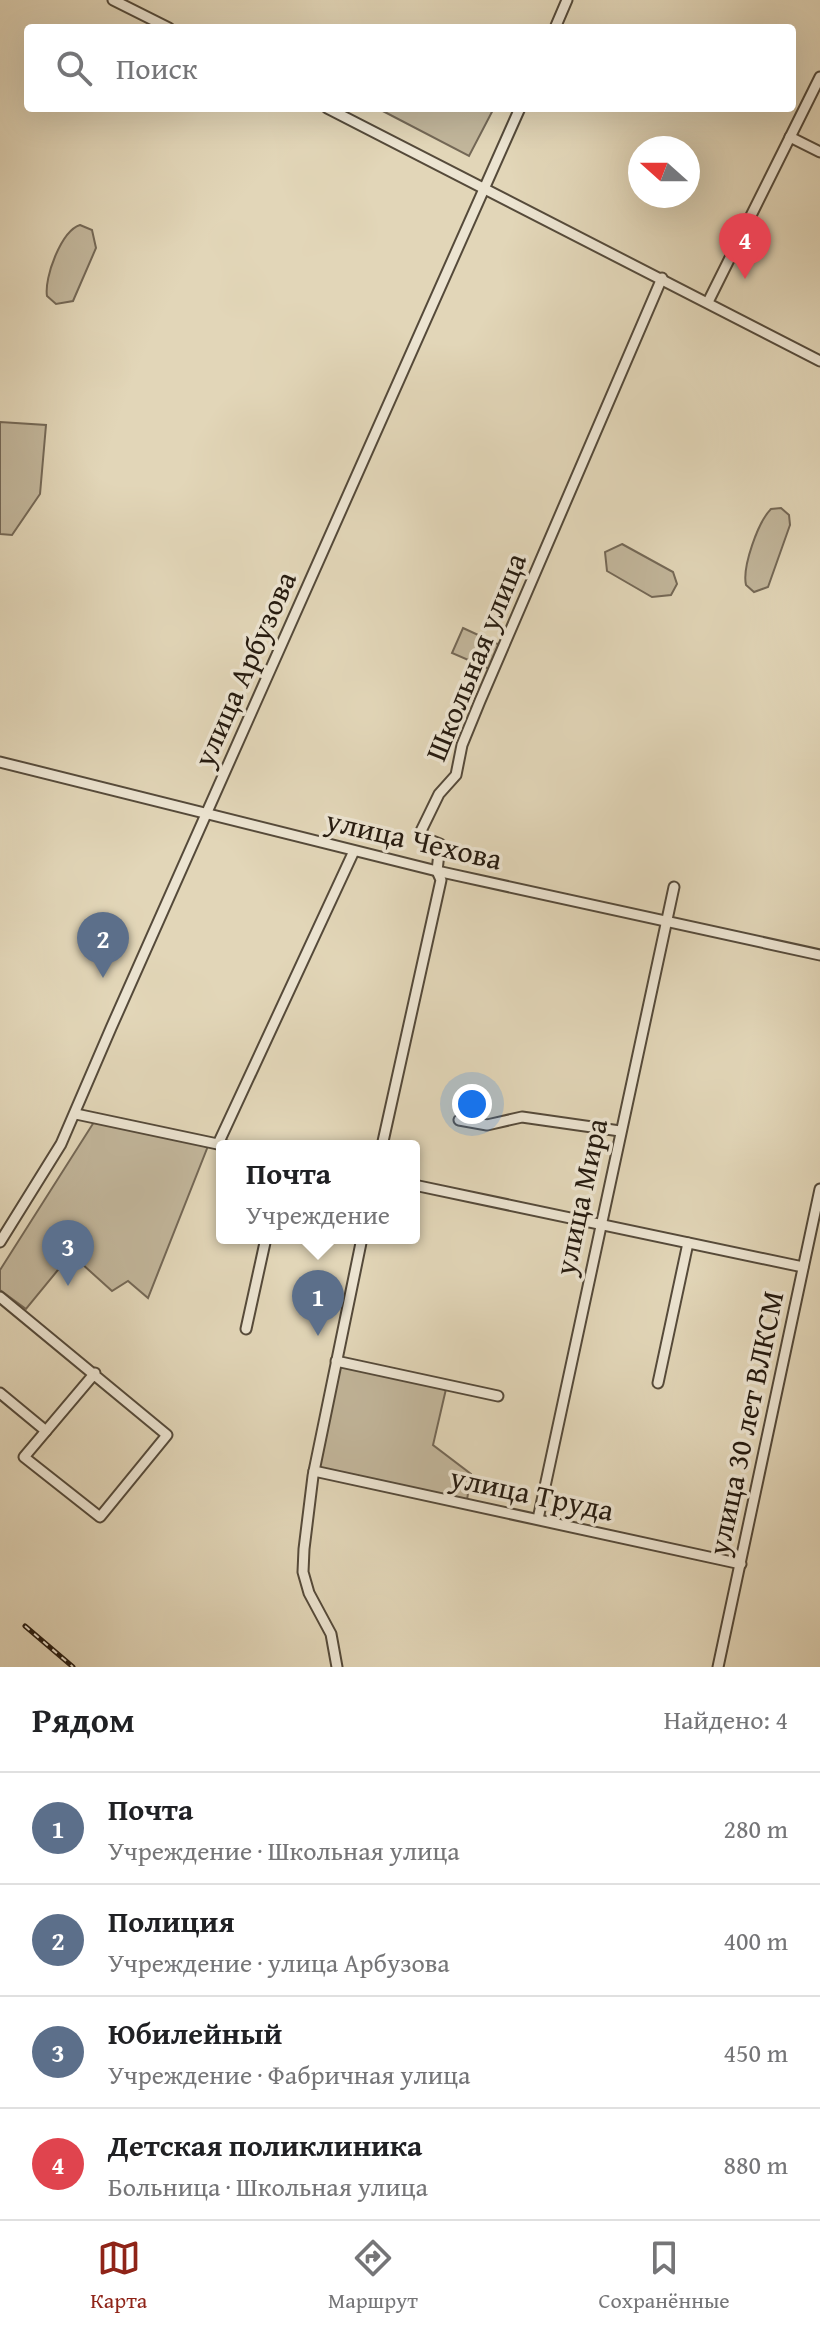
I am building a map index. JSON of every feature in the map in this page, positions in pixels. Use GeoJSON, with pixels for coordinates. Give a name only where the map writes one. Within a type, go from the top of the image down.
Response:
{"type":"FeatureCollection","features":[{"type":"Feature","properties":{"kind":"street"},"geometry":{"type":"LineString","coordinates":[[113,0],[161,24]]}},
{"type":"Feature","properties":{"kind":"street"},"geometry":{"type":"LineString","coordinates":[[557,24],[567,0]]}},
{"type":"Feature","properties":{"kind":"street"},"geometry":{"type":"LineString","coordinates":[[708,302],[820,77]]}},
{"type":"Feature","properties":{"kind":"street"},"geometry":{"type":"LineString","coordinates":[[335,112],[485,186],[820,361]]}},
{"type":"Feature","properties":{"kind":"street","name":"улица Арбузова"},"geometry":{"type":"LineString","coordinates":[[0,1242],[76,1114],[518,112]]}},
{"type":"Feature","properties":{"kind":"street"},"geometry":{"type":"LineString","coordinates":[[790,137],[820,152]]}},
{"type":"Feature","properties":{"kind":"street","name":"Школьная улица"},"geometry":{"type":"LineString","coordinates":[[383,1140],[441,880],[437,871],[440,844],[425,838],[421,831],[439,794],[456,775],[462,745],[662,278]]}},
{"type":"Feature","properties":{"kind":"street","name":"улица Чехова"},"geometry":{"type":"LineString","coordinates":[[0,762],[437,871],[666,924],[820,955]]}},
{"type":"Feature","properties":{"kind":"street"},"geometry":{"type":"LineString","coordinates":[[224,1140],[354,851]]}},
{"type":"Feature","properties":{"kind":"street","name":"улица Мира"},"geometry":{"type":"LineString","coordinates":[[538,1519],[599,1224],[674,887]]}},
{"type":"Feature","properties":{"kind":"street"},"geometry":{"type":"LineString","coordinates":[[76,1114],[216,1144]]}},
{"type":"Feature","properties":{"kind":"street"},"geometry":{"type":"LineString","coordinates":[[459,1120],[487,1125],[522,1117],[620,1131]]}},
{"type":"Feature","properties":{"kind":"street"},"geometry":{"type":"LineString","coordinates":[[420,1186],[803,1267]]}},
{"type":"Feature","properties":{"kind":"street","name":"улица 30 лет ВЛКСМ"},"geometry":{"type":"LineString","coordinates":[[718,1667],[820,1189]]}},
{"type":"Feature","properties":{"kind":"street"},"geometry":{"type":"LineString","coordinates":[[658,1383],[688,1243]]}},
{"type":"Feature","properties":{"kind":"street"},"geometry":{"type":"LineString","coordinates":[[246,1329],[265,1244]]}},
{"type":"Feature","properties":{"kind":"street"},"geometry":{"type":"LineString","coordinates":[[337,1667],[331,1634],[317,1614],[303,1572],[314,1471],[361,1244]]}},
{"type":"Feature","properties":{"kind":"street"},"geometry":{"type":"LineString","coordinates":[[0,1297],[95,1373],[167,1435],[100,1517],[24,1457],[95,1373]]}},
{"type":"Feature","properties":{"kind":"street"},"geometry":{"type":"LineString","coordinates":[[336,1361],[498,1396]]}},
{"type":"Feature","properties":{"kind":"street"},"geometry":{"type":"LineString","coordinates":[[0,1393],[46,1431]]}},
{"type":"Feature","properties":{"kind":"street","name":"улица Труда"},"geometry":{"type":"LineString","coordinates":[[314,1471],[741,1564]]}},
{"type":"Feature","properties":{"kind":"shaded area"},"geometry":{"type":"Polygon","coordinates":[[[385,112],[492,112],[469,156],[385,112]]]}},
{"type":"Feature","properties":{"kind":"shaded area"},"geometry":{"type":"Polygon","coordinates":[[[80,225],[92,230],[96,248],[73,301],[56,304],[47,296],[51,267],[66,236],[80,225]]]}},
{"type":"Feature","properties":{"kind":"shaded area"},"geometry":{"type":"Polygon","coordinates":[[[0,422],[46,425],[40,494],[12,535],[0,534],[0,422]]]}},
{"type":"Feature","properties":{"kind":"shaded area"},"geometry":{"type":"Polygon","coordinates":[[[781,508],[789,515],[790,525],[768,587],[754,592],[746,585],[745,577],[752,545],[766,515],[771,509],[781,508]]]}},
{"type":"Feature","properties":{"kind":"shaded area"},"geometry":{"type":"Polygon","coordinates":[[[622,544],[673,572],[677,584],[671,595],[652,597],[607,571],[605,552],[622,544]]]}},
{"type":"Feature","properties":{"kind":"shaded area"},"geometry":{"type":"Polygon","coordinates":[[[463,628],[500,645],[489,669],[452,653],[463,628]]]}},
{"type":"Feature","properties":{"kind":"shaded area"},"geometry":{"type":"Polygon","coordinates":[[[94,1122],[208,1146],[148,1298],[128,1281],[112,1291],[71,1254],[26,1309],[0,1290],[0,1270],[94,1122]]]}},
{"type":"Feature","properties":{"kind":"shaded area"},"geometry":{"type":"Polygon","coordinates":[[[338,1366],[446,1389],[433,1445],[471,1474],[467,1500],[319,1468],[338,1366]]]}},
{"type":"Feature","properties":{"kind":"railway"},"geometry":{"type":"LineString","coordinates":[[25,1626],[73,1667]]}},
{"type":"Feature","properties":{"kind":"place","name":"Детская поликлиника"},"geometry":{"type":"Point","coordinates":[745,279]}},
{"type":"Feature","properties":{"kind":"place","name":"Полиция"},"geometry":{"type":"Point","coordinates":[103,978]}},
{"type":"Feature","properties":{"kind":"place","name":"Юбилейный"},"geometry":{"type":"Point","coordinates":[68,1286]}},
{"type":"Feature","properties":{"kind":"place","name":"Почта"},"geometry":{"type":"Point","coordinates":[318,1336]}}]}
